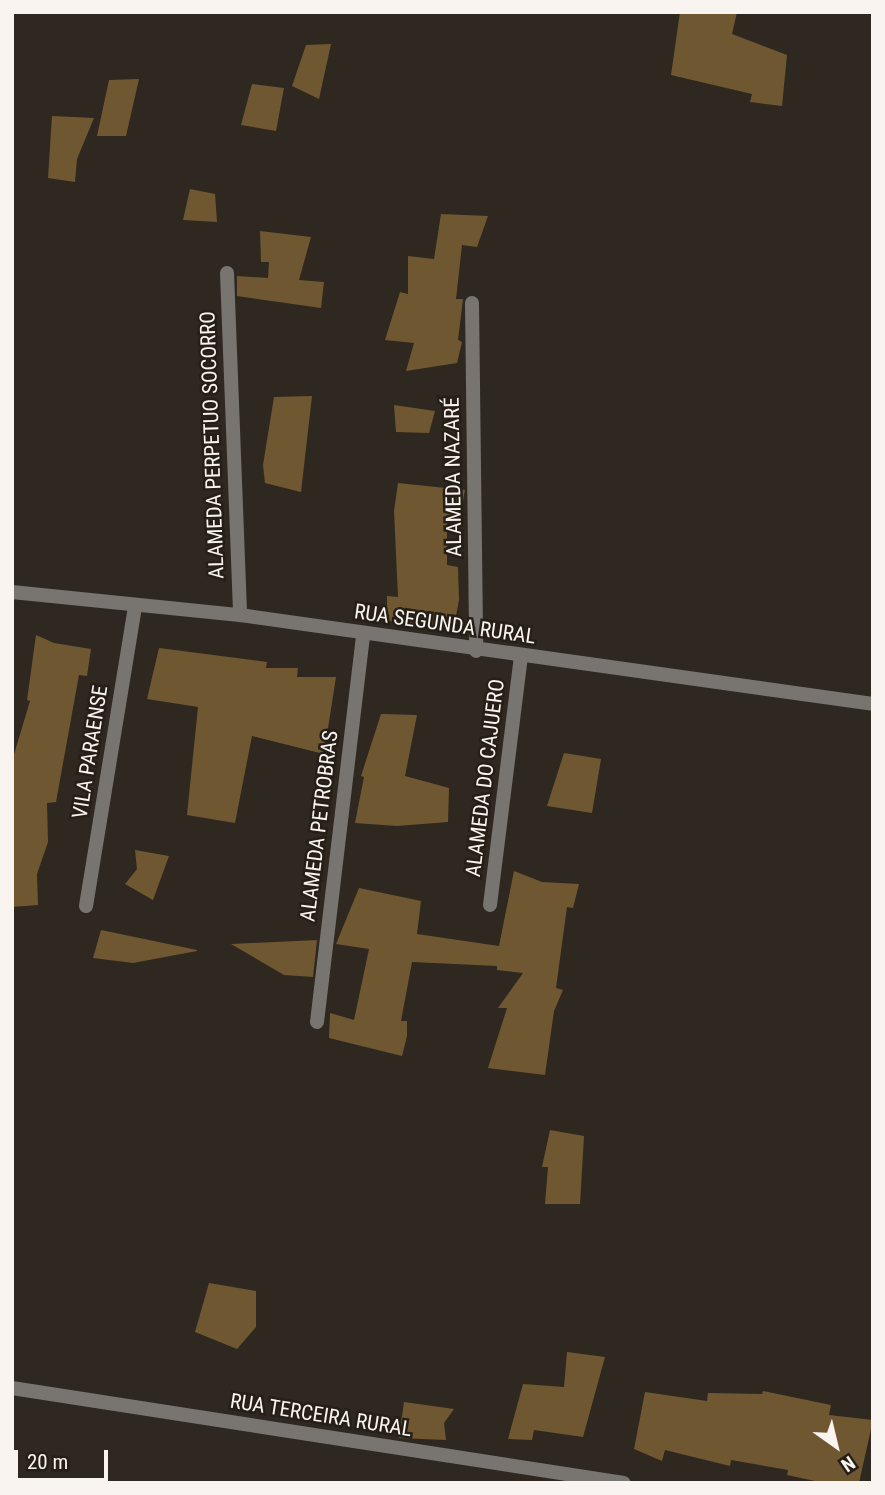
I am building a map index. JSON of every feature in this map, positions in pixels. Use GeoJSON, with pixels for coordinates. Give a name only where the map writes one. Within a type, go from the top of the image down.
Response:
{"type":"FeatureCollection","features":[{"type":"Feature","properties":{"kind":"street","name":"ALAMEDA PERPETUO SOCORRO"},"geometry":{"type":"LineString","coordinates":[[227,273],[240,615]]}},
{"type":"Feature","properties":{"kind":"street","name":"ALAMEDA NAZARÉ"},"geometry":{"type":"LineString","coordinates":[[472,303],[476,651]]}},
{"type":"Feature","properties":{"kind":"street","name":"RUA SEGUNDA RURAL"},"geometry":{"type":"LineString","coordinates":[[12,592],[240,615],[476,651],[873,704]]}},
{"type":"Feature","properties":{"kind":"street","name":"VILA PARAENSE"},"geometry":{"type":"LineString","coordinates":[[86,906],[135,606]]}},
{"type":"Feature","properties":{"kind":"street","name":"ALAMEDA PETROBRAS"},"geometry":{"type":"LineString","coordinates":[[317,1022],[363,635]]}},
{"type":"Feature","properties":{"kind":"street","name":"ALAMEDA DO CAJUERO"},"geometry":{"type":"LineString","coordinates":[[490,905],[521,655]]}},
{"type":"Feature","properties":{"kind":"street","name":"RUA TERCEIRA RURAL"},"geometry":{"type":"LineString","coordinates":[[12,1388],[550,1477],[624,1483]]}},
{"type":"Feature","properties":{"kind":"building"},"geometry":{"type":"Polygon","coordinates":[[[680,12],[737,12],[732,34],[787,55],[782,106],[750,102],[752,94],[671,75],[680,12]]]}},
{"type":"Feature","properties":{"kind":"building"},"geometry":{"type":"Polygon","coordinates":[[[331,44],[319,99],[292,86],[306,45],[331,44]]]}},
{"type":"Feature","properties":{"kind":"building"},"geometry":{"type":"Polygon","coordinates":[[[139,79],[126,136],[97,136],[109,80],[139,79]]]}},
{"type":"Feature","properties":{"kind":"building"},"geometry":{"type":"Polygon","coordinates":[[[252,84],[284,88],[276,131],[241,125],[252,84]]]}},
{"type":"Feature","properties":{"kind":"building"},"geometry":{"type":"Polygon","coordinates":[[[52,116],[94,118],[77,159],[75,182],[48,178],[52,116]]]}},
{"type":"Feature","properties":{"kind":"building"},"geometry":{"type":"Polygon","coordinates":[[[190,189],[215,194],[217,222],[183,220],[190,189]]]}},
{"type":"Feature","properties":{"kind":"building"},"geometry":{"type":"Polygon","coordinates":[[[441,214],[488,216],[477,247],[462,245],[456,299],[463,299],[458,340],[462,342],[457,363],[406,371],[414,343],[385,340],[400,292],[408,294],[408,256],[434,259],[441,214]]]}},
{"type":"Feature","properties":{"kind":"building"},"geometry":{"type":"Polygon","coordinates":[[[260,231],[311,237],[299,280],[324,282],[321,308],[237,296],[237,276],[268,278],[269,262],[261,262],[260,231]]]}},
{"type":"Feature","properties":{"kind":"building"},"geometry":{"type":"Polygon","coordinates":[[[312,396],[301,492],[265,483],[263,465],[274,397],[312,396]]]}},
{"type":"Feature","properties":{"kind":"building"},"geometry":{"type":"Polygon","coordinates":[[[394,405],[435,411],[429,433],[396,432],[394,405]]]}},
{"type":"Feature","properties":{"kind":"building"},"geometry":{"type":"Polygon","coordinates":[[[398,483],[465,490],[460,517],[447,516],[447,565],[458,567],[459,600],[454,627],[387,621],[387,596],[398,597],[394,511],[398,483]]]}},
{"type":"Feature","properties":{"kind":"building"},"geometry":{"type":"Polygon","coordinates":[[[36,635],[54,643],[91,649],[87,676],[79,675],[56,802],[47,803],[48,842],[37,874],[38,905],[12,907],[12,761],[30,701],[27,700],[36,635]]]}},
{"type":"Feature","properties":{"kind":"building"},"geometry":{"type":"Polygon","coordinates":[[[159,648],[267,662],[266,668],[298,668],[297,677],[336,677],[324,754],[252,736],[235,823],[187,815],[198,707],[147,699],[159,648]]]}},
{"type":"Feature","properties":{"kind":"building"},"geometry":{"type":"Polygon","coordinates":[[[381,714],[417,715],[405,776],[449,788],[448,822],[397,826],[355,823],[364,777],[361,776],[381,714]]]}},
{"type":"Feature","properties":{"kind":"building"},"geometry":{"type":"Polygon","coordinates":[[[564,753],[601,759],[592,813],[547,806],[564,753]]]}},
{"type":"Feature","properties":{"kind":"building"},"geometry":{"type":"Polygon","coordinates":[[[135,850],[169,856],[153,900],[125,884],[137,869],[135,850]]]}},
{"type":"Feature","properties":{"kind":"building"},"geometry":{"type":"Polygon","coordinates":[[[514,871],[542,882],[579,884],[573,908],[567,907],[556,988],[563,990],[554,1011],[545,1075],[488,1068],[507,1008],[498,1008],[523,973],[497,970],[497,966],[412,962],[401,1021],[407,1021],[407,1036],[402,1056],[329,1038],[330,1013],[354,1020],[369,949],[336,944],[359,888],[421,901],[417,934],[499,946],[514,871]]]}},
{"type":"Feature","properties":{"kind":"building"},"geometry":{"type":"Polygon","coordinates":[[[101,930],[197,951],[133,963],[93,958],[101,930]]]}},
{"type":"Feature","properties":{"kind":"building"},"geometry":{"type":"Polygon","coordinates":[[[317,940],[313,977],[284,975],[231,944],[317,940]]]}},
{"type":"Feature","properties":{"kind":"building"},"geometry":{"type":"Polygon","coordinates":[[[550,1130],[584,1136],[580,1204],[545,1204],[548,1167],[542,1167],[550,1130]]]}},
{"type":"Feature","properties":{"kind":"building"},"geometry":{"type":"Polygon","coordinates":[[[209,1283],[256,1291],[256,1327],[237,1349],[195,1332],[209,1283]]]}},
{"type":"Feature","properties":{"kind":"building"},"geometry":{"type":"Polygon","coordinates":[[[567,1352],[605,1357],[583,1437],[534,1430],[532,1440],[508,1439],[523,1384],[564,1387],[567,1352]]]}},
{"type":"Feature","properties":{"kind":"building"},"geometry":{"type":"Polygon","coordinates":[[[763,1391],[831,1405],[829,1415],[873,1420],[859,1483],[824,1483],[787,1475],[788,1470],[731,1460],[730,1466],[665,1450],[662,1461],[634,1449],[645,1392],[707,1401],[708,1393],[762,1394],[763,1391]]]}},
{"type":"Feature","properties":{"kind":"building"},"geometry":{"type":"Polygon","coordinates":[[[404,1402],[454,1409],[444,1423],[446,1440],[399,1438],[404,1402]]]}}]}
